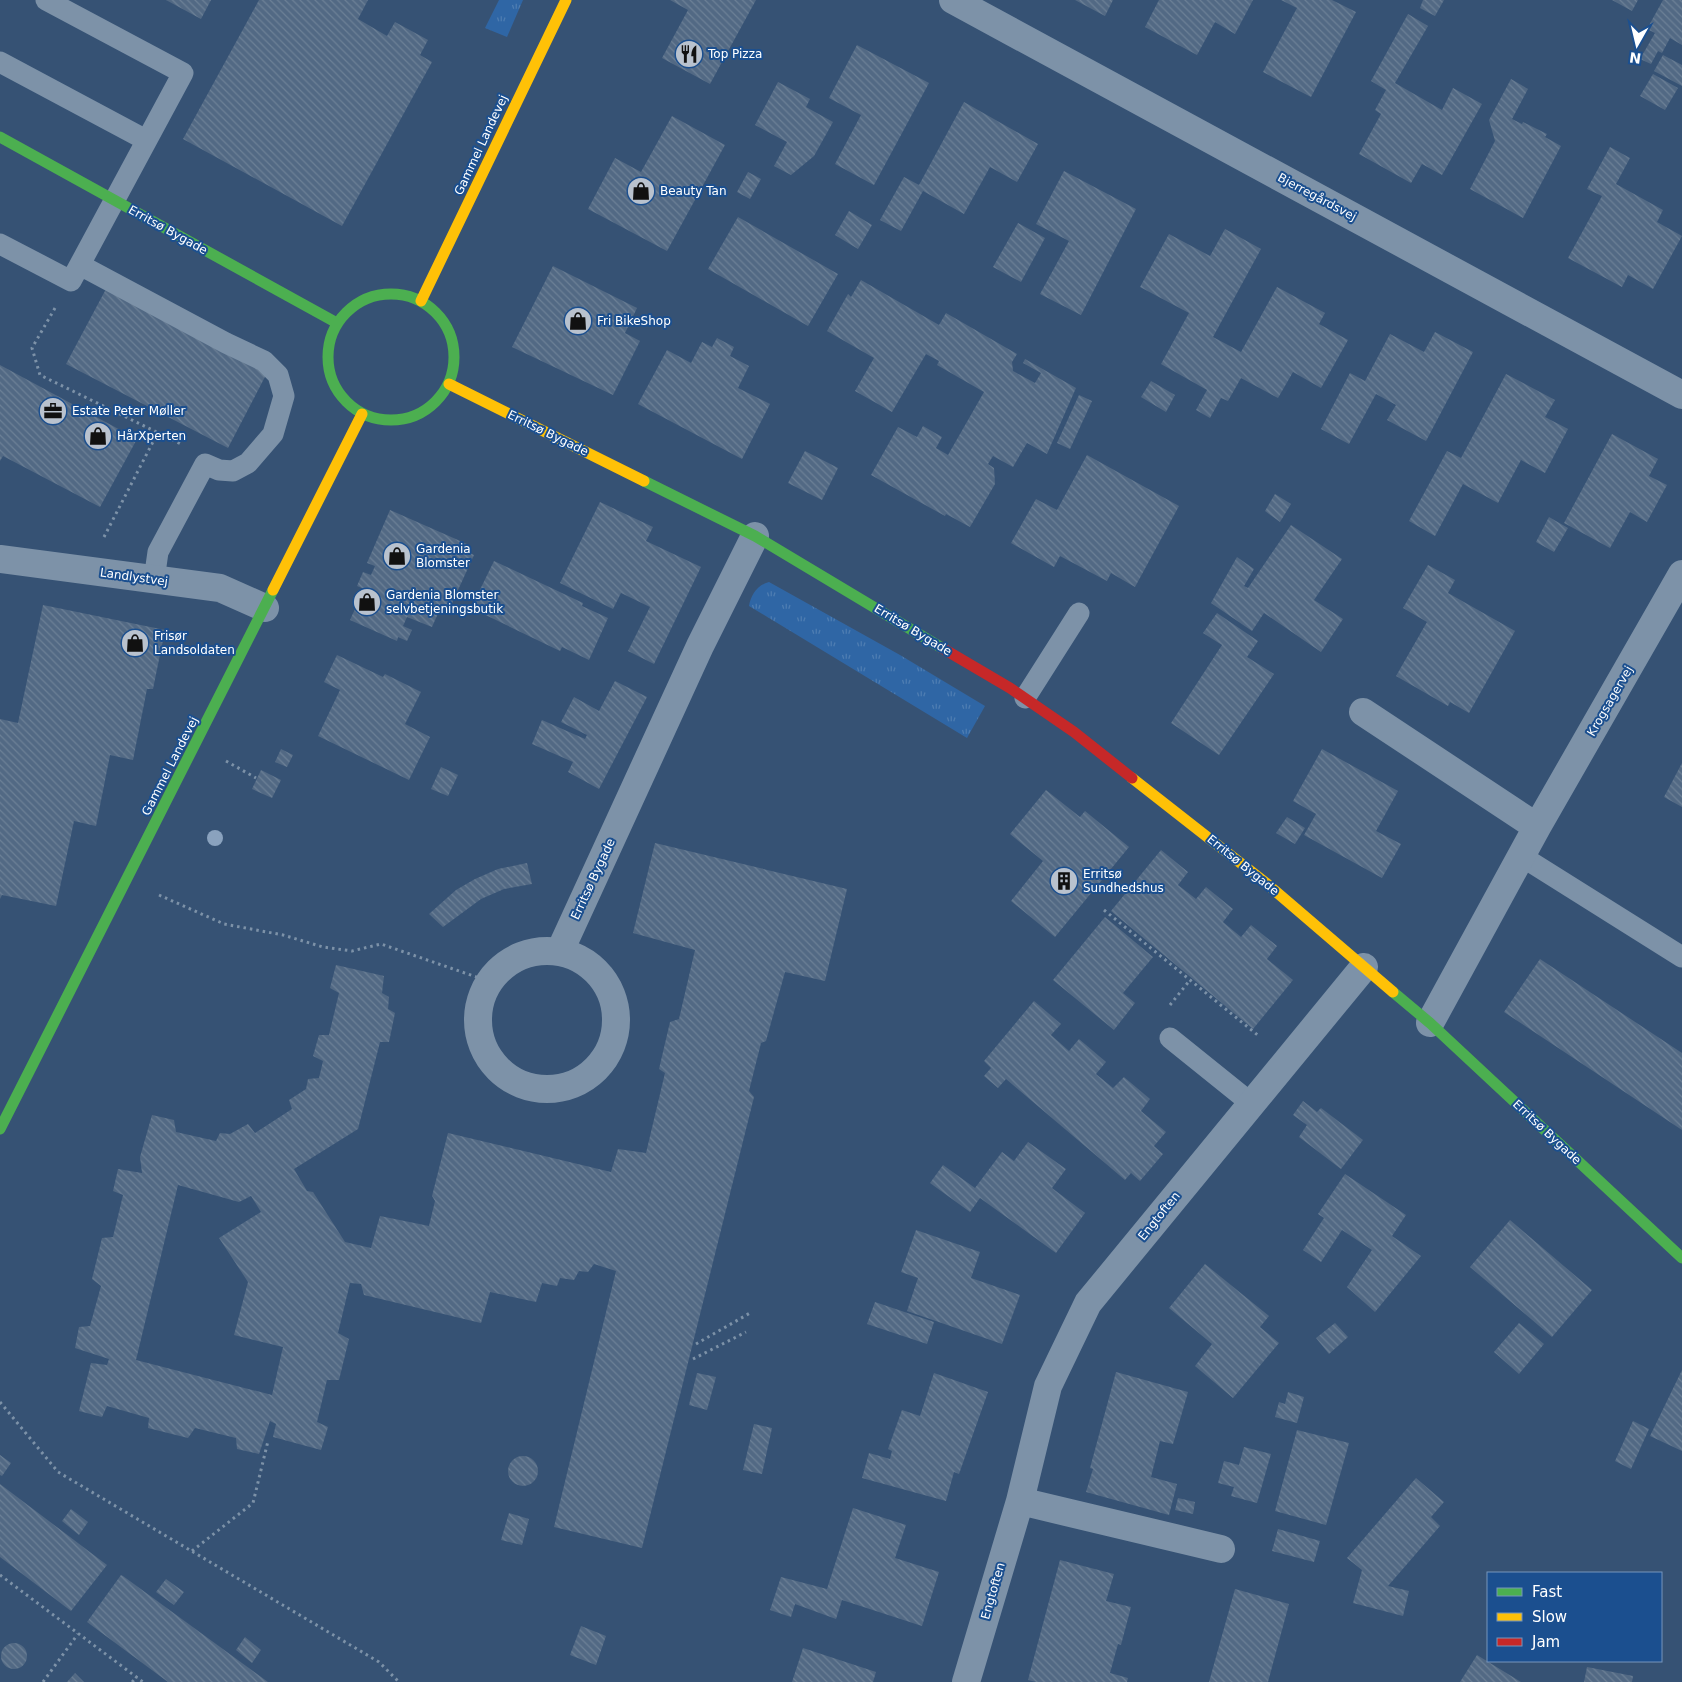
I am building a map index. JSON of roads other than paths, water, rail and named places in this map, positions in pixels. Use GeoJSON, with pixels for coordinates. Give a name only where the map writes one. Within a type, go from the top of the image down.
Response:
{"type":"FeatureCollection","features":[{"type":"Feature","properties":{"kind":"street","name":"Gammel Landevej"},"geometry":{"type":"LineString","coordinates":[[421,301],[566,0]]}},
{"type":"Feature","properties":{"kind":"street","name":"Bjerregårdsvej"},"geometry":{"type":"LineString","coordinates":[[953,0],[1682,395]]}},
{"type":"Feature","properties":{"kind":"street","name":"Erritsø Bygade"},"geometry":{"type":"LineString","coordinates":[[0,137],[337,323]]}},
{"type":"Feature","properties":{"kind":"street"},"geometry":{"type":"LineString","coordinates":[[399,294],[421,301],[440,316],[452,337],[455,360],[449,384],[438,401],[422,414],[402,420],[382,421],[362,414],[342,398],[329,375],[328,348],[337,323],[353,306],[374,296],[399,294]]}},
{"type":"Feature","properties":{"kind":"street","name":"Erritsø Bygade"},"geometry":{"type":"LineString","coordinates":[[449,384],[755,536],[1025,698],[1074,732],[1250,870],[1430,1023],[1682,1258]]}},
{"type":"Feature","properties":{"kind":"street","name":"Gammel Landevej"},"geometry":{"type":"LineString","coordinates":[[0,1129],[362,414]]}},
{"type":"Feature","properties":{"kind":"street","name":"Erritsø Bygade"},"geometry":{"type":"LineString","coordinates":[[560,950],[700,646],[755,536]]}},
{"type":"Feature","properties":{"kind":"street","name":"Landlystvej"},"geometry":{"type":"LineString","coordinates":[[0,559],[220,588],[265,608]]}},
{"type":"Feature","properties":{"kind":"street","name":"Krogsagervej"},"geometry":{"type":"LineString","coordinates":[[1430,1023],[1537,827],[1682,574]]}},
{"type":"Feature","properties":{"kind":"street"},"geometry":{"type":"LineString","coordinates":[[1363,712],[1537,827]]}},
{"type":"Feature","properties":{"kind":"street"},"geometry":{"type":"LineString","coordinates":[[560,950],[596,968],[616,1003],[615,1042],[593,1075],[556,1090],[517,1084],[487,1058],[477,1019],[488,981],[494,974],[524,954],[560,950]]}},
{"type":"Feature","properties":{"kind":"street","name":"Engtoften"},"geometry":{"type":"LineString","coordinates":[[966,1682],[1020,1501],[1048,1386],[1088,1303],[1364,967]]}},
{"type":"Feature","properties":{"kind":"street"},"geometry":{"type":"LineString","coordinates":[[1020,1501],[1221,1549]]}},
{"type":"Feature","properties":{"kind":"lane"},"geometry":{"type":"LineString","coordinates":[[46,0],[183,73],[75,273]]}},
{"type":"Feature","properties":{"kind":"lane"},"geometry":{"type":"LineString","coordinates":[[0,62],[146,140]]}},
{"type":"Feature","properties":{"kind":"lane"},"geometry":{"type":"LineString","coordinates":[[0,244],[75,273],[226,343],[264,361],[278,375],[284,396],[272,434],[248,463],[233,471],[219,470],[205,464],[158,552],[154,580]]}},
{"type":"Feature","properties":{"kind":"lane"},"geometry":{"type":"LineString","coordinates":[[1025,698],[1079,613]]}},
{"type":"Feature","properties":{"kind":"lane"},"geometry":{"type":"LineString","coordinates":[[1521,856],[1682,957]]}},
{"type":"Feature","properties":{"kind":"lane"},"geometry":{"type":"LineString","coordinates":[[1170,1038],[1252,1104]]}},
{"type":"Feature","properties":{"kind":"place","name":"Top Pizza"},"geometry":{"type":"Point","coordinates":[689,54]}},
{"type":"Feature","properties":{"kind":"place","name":"Beauty Tan"},"geometry":{"type":"Point","coordinates":[641,191]}},
{"type":"Feature","properties":{"kind":"place","name":"Fri BikeShop"},"geometry":{"type":"Point","coordinates":[578,321]}},
{"type":"Feature","properties":{"kind":"place","name":"Estate Peter Møller"},"geometry":{"type":"Point","coordinates":[53,411]}},
{"type":"Feature","properties":{"kind":"place","name":"HårXperten"},"geometry":{"type":"Point","coordinates":[98,436]}},
{"type":"Feature","properties":{"kind":"place","name":"Gardenia Blomster"},"geometry":{"type":"Point","coordinates":[397,556]}},
{"type":"Feature","properties":{"kind":"place","name":"Gardenia Blomster selvbetjeningsbutik"},"geometry":{"type":"Point","coordinates":[367,602]}},
{"type":"Feature","properties":{"kind":"place","name":"Frisør Landsoldaten"},"geometry":{"type":"Point","coordinates":[135,643]}},
{"type":"Feature","properties":{"kind":"place","name":"Erritsø Sundhedshus"},"geometry":{"type":"Point","coordinates":[1064,881]}}]}
